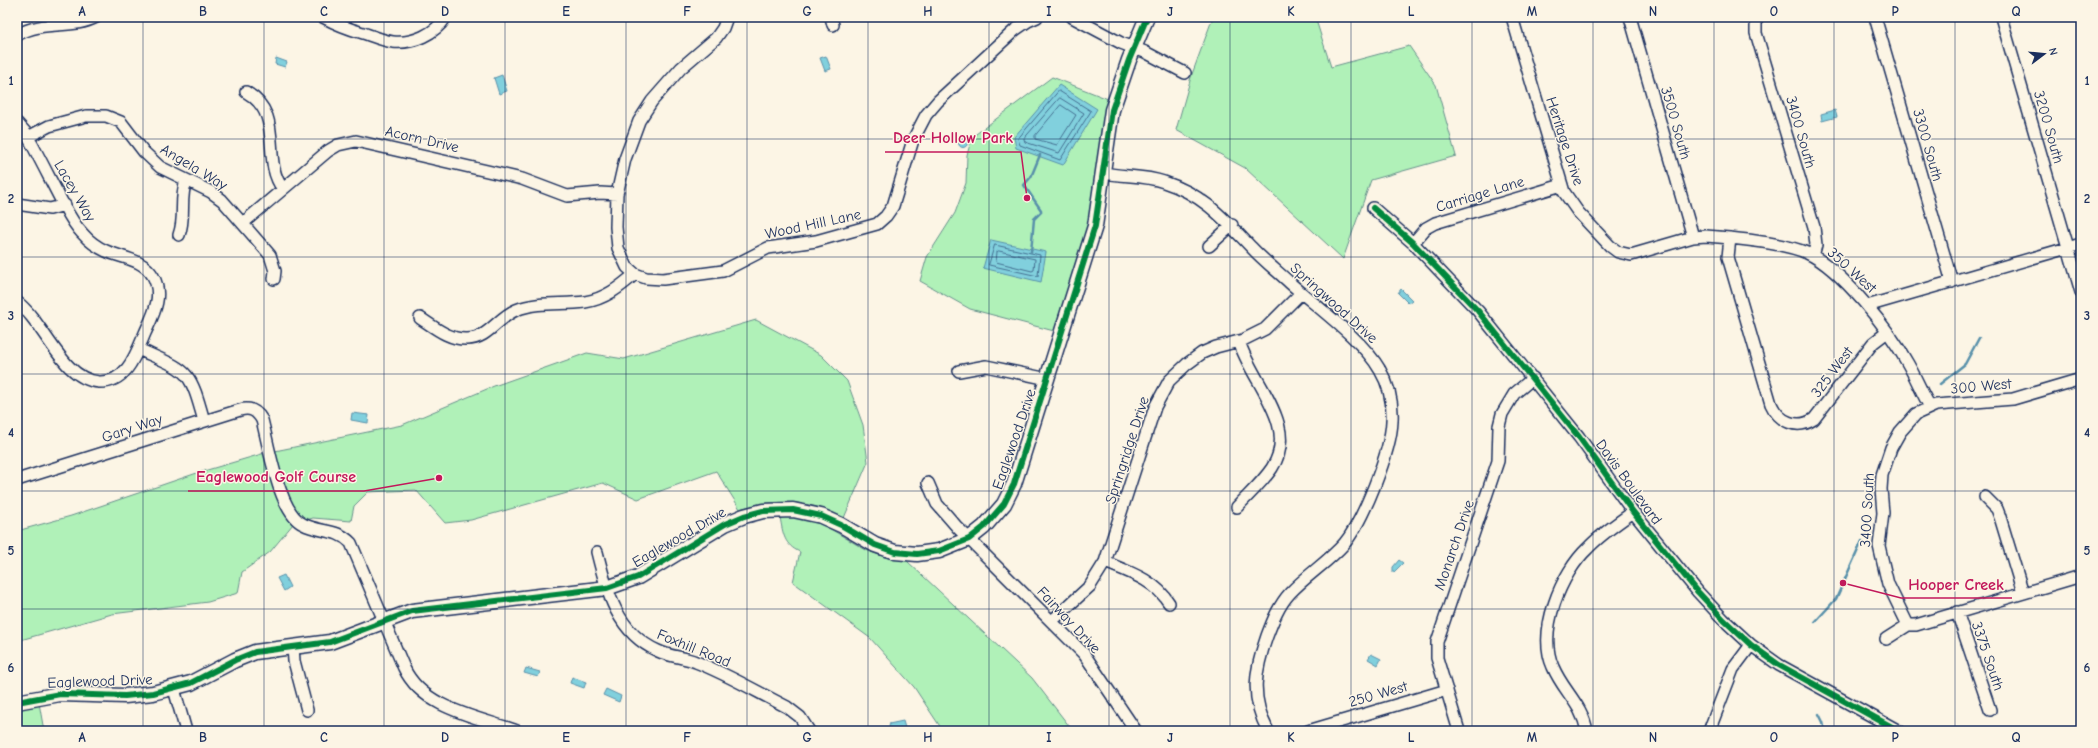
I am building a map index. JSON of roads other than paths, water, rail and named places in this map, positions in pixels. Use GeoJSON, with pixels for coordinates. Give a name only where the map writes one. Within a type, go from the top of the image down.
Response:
{"type":"FeatureCollection","features":[{"type":"Feature","properties":{"kind":"main road","name":"Eaglewood Drive"},"geometry":{"type":"LineString","coordinates":[[17,702],[60,694],[134,696],[174,689],[191,683],[245,655],[267,649],[330,642],[412,611],[435,607],[607,588],[638,576],[725,524],[744,516],[763,511],[793,510],[821,516],[841,524],[875,545],[906,554],[939,551],[969,539],[992,520],[1010,494],[1048,379],[1095,226],[1104,173],[1112,110],[1134,48],[1147,17]]}},
{"type":"Feature","properties":{"kind":"street"},"geometry":{"type":"LineString","coordinates":[[17,35],[36,27],[79,22],[96,17]]}},
{"type":"Feature","properties":{"kind":"street"},"geometry":{"type":"LineString","coordinates":[[323,17],[347,28],[394,42],[406,41],[425,36],[438,28],[446,17]]}},
{"type":"Feature","properties":{"kind":"street"},"geometry":{"type":"LineString","coordinates":[[420,318],[453,337],[471,339],[483,335],[505,316],[518,309],[540,305],[592,301],[612,292],[635,274],[622,260],[618,248],[616,227],[617,194],[629,144],[645,111],[670,78],[716,38],[723,28],[727,17]]}},
{"type":"Feature","properties":{"kind":"street","name":"Wood Hill Lane"},"geometry":{"type":"LineString","coordinates":[[635,274],[655,280],[723,271],[768,248],[816,241],[877,224],[886,216],[893,206],[913,140],[932,108],[1015,30],[1028,21],[1038,17]]}},
{"type":"Feature","properties":{"kind":"street"},"geometry":{"type":"LineString","coordinates":[[1072,17],[1121,44],[1134,48],[1185,73]]}},
{"type":"Feature","properties":{"kind":"street","name":"Heritage Drive"},"geometry":{"type":"LineString","coordinates":[[1512,17],[1562,185],[1578,212],[1614,249],[1623,254]]}},
{"type":"Feature","properties":{"kind":"street","name":"3500 South"},"geometry":{"type":"LineString","coordinates":[[1630,17],[1694,237]]}},
{"type":"Feature","properties":{"kind":"street","name":"3400 South"},"geometry":{"type":"LineString","coordinates":[[1756,17],[1756,33],[1815,233],[1816,245],[1813,256]]}},
{"type":"Feature","properties":{"kind":"street","name":"3300 South"},"geometry":{"type":"LineString","coordinates":[[1875,17],[1952,282]]}},
{"type":"Feature","properties":{"kind":"street","name":"3200 South"},"geometry":{"type":"LineString","coordinates":[[2001,17],[2081,292]]}},
{"type":"Feature","properties":{"kind":"street"},"geometry":{"type":"LineString","coordinates":[[246,92],[262,105],[267,116],[276,175],[283,188]]}},
{"type":"Feature","properties":{"kind":"street","name":"Angela Way"},"geometry":{"type":"LineString","coordinates":[[28,137],[49,126],[86,116],[106,116],[125,126],[144,152],[154,162],[217,196],[243,223],[270,255],[274,267],[274,280]]}},
{"type":"Feature","properties":{"kind":"street","name":"Lacey Way"},"geometry":{"type":"LineString","coordinates":[[17,123],[28,137],[64,206],[78,228],[92,242],[104,250],[137,262],[146,267],[157,286],[157,304],[138,349],[127,370],[116,378],[103,382],[84,379],[69,367],[32,317],[17,302]]}},
{"type":"Feature","properties":{"kind":"street","name":"Acorn Drive"},"geometry":{"type":"LineString","coordinates":[[243,223],[328,151],[338,145],[356,141],[522,179],[568,196],[600,193],[617,194]]}},
{"type":"Feature","properties":{"kind":"street","name":"Springwood Drive"},"geometry":{"type":"LineString","coordinates":[[1104,173],[1142,177],[1173,185],[1202,200],[1232,225],[1257,254],[1363,347],[1374,359],[1388,385],[1392,404],[1392,422],[1389,441],[1371,494],[1354,529],[1335,553],[1290,594],[1274,618],[1259,661],[1256,677],[1258,706],[1268,731]]}},
{"type":"Feature","properties":{"kind":"street"},"geometry":{"type":"LineString","coordinates":[[179,235],[183,219],[181,195],[186,180]]}},
{"type":"Feature","properties":{"kind":"street","name":"Carriage Lane"},"geometry":{"type":"LineString","coordinates":[[1413,243],[1426,228],[1434,223],[1562,185]]}},
{"type":"Feature","properties":{"kind":"street"},"geometry":{"type":"LineString","coordinates":[[17,204],[50,209],[64,206]]}},
{"type":"Feature","properties":{"kind":"street","name":"Davis Boulevard"},"geometry":{"type":"LineString","coordinates":[[1373,208],[1413,243],[1478,311],[1580,437],[1633,512],[1710,607],[1750,645],[1796,676],[1899,731]]}},
{"type":"Feature","properties":{"kind":"street"},"geometry":{"type":"LineString","coordinates":[[1209,246],[1232,225]]}},
{"type":"Feature","properties":{"kind":"street","name":"350 West"},"geometry":{"type":"LineString","coordinates":[[1623,254],[1639,253],[1694,237],[1706,236],[1730,238],[1796,249],[1813,256],[1853,290],[1868,306],[2081,244]]}},
{"type":"Feature","properties":{"kind":"street","name":"325 West"},"geometry":{"type":"LineString","coordinates":[[1730,238],[1728,258],[1771,404],[1782,420],[1790,424],[1799,424],[1811,421],[1817,416],[1873,343],[1886,333]]}},
{"type":"Feature","properties":{"kind":"street","name":"Springridge Drive"},"geometry":{"type":"LineString","coordinates":[[1052,621],[1090,586],[1105,562],[1161,393],[1174,375],[1194,358],[1216,347],[1239,341],[1266,329],[1301,293]]}},
{"type":"Feature","properties":{"kind":"street"},"geometry":{"type":"LineString","coordinates":[[1868,306],[1908,364],[1930,407]]}},
{"type":"Feature","properties":{"kind":"street"},"geometry":{"type":"LineString","coordinates":[[1237,507],[1272,467],[1277,456],[1280,440],[1277,418],[1244,356],[1239,341]]}},
{"type":"Feature","properties":{"kind":"street"},"geometry":{"type":"LineString","coordinates":[[138,349],[175,365],[188,376],[195,389],[204,421]]}},
{"type":"Feature","properties":{"kind":"street"},"geometry":{"type":"LineString","coordinates":[[959,371],[986,366],[1048,379]]}},
{"type":"Feature","properties":{"kind":"street","name":"Monarch Drive"},"geometry":{"type":"LineString","coordinates":[[1459,731],[1437,658],[1438,637],[1498,461],[1502,414],[1514,394],[1533,378]]}},
{"type":"Feature","properties":{"kind":"street","name":"300 West"},"geometry":{"type":"LineString","coordinates":[[1930,407],[1941,404],[2013,399],[2081,379]]}},
{"type":"Feature","properties":{"kind":"street","name":"3400 South"},"geometry":{"type":"LineString","coordinates":[[1908,625],[1888,584],[1880,558],[1879,546],[1883,513],[1881,482],[1891,448],[1900,432],[1916,414],[1930,407]]}},
{"type":"Feature","properties":{"kind":"street","name":"Gary Way"},"geometry":{"type":"LineString","coordinates":[[17,480],[245,409],[256,412],[262,420],[283,497],[291,514],[305,525],[336,532],[351,543],[385,620]]}},
{"type":"Feature","properties":{"kind":"street","name":"Fairway Drive"},"geometry":{"type":"LineString","coordinates":[[928,483],[938,504],[969,539],[1084,654],[1136,731]]}},
{"type":"Feature","properties":{"kind":"street"},"geometry":{"type":"LineString","coordinates":[[1985,497],[1997,510],[2000,517],[2023,593]]}},
{"type":"Feature","properties":{"kind":"street"},"geometry":{"type":"LineString","coordinates":[[1587,731],[1579,706],[1560,681],[1550,661],[1548,621],[1568,574],[1581,555],[1596,541],[1633,512]]}},
{"type":"Feature","properties":{"kind":"street","name":"Foxhill Road"},"geometry":{"type":"LineString","coordinates":[[597,552],[607,588],[619,617],[628,630],[640,640],[659,652],[697,662],[787,707],[800,717],[809,731]]}},
{"type":"Feature","properties":{"kind":"street"},"geometry":{"type":"LineString","coordinates":[[1105,562],[1152,584],[1165,596],[1169,603]]}},
{"type":"Feature","properties":{"kind":"street"},"geometry":{"type":"LineString","coordinates":[[1886,639],[1908,625],[2081,576]]}},
{"type":"Feature","properties":{"kind":"street","name":"3375 South"},"geometry":{"type":"LineString","coordinates":[[1957,612],[1990,710]]}},
{"type":"Feature","properties":{"kind":"street"},"geometry":{"type":"LineString","coordinates":[[385,620],[407,674],[420,692],[432,700],[446,706],[517,731]]}},
{"type":"Feature","properties":{"kind":"street"},"geometry":{"type":"LineString","coordinates":[[1709,731],[1733,668],[1750,645]]}},
{"type":"Feature","properties":{"kind":"street"},"geometry":{"type":"LineString","coordinates":[[293,646],[294,661],[307,710]]}},
{"type":"Feature","properties":{"kind":"street"},"geometry":{"type":"LineString","coordinates":[[174,689],[186,731]]}},
{"type":"Feature","properties":{"kind":"street","name":"250 West"},"geometry":{"type":"LineString","coordinates":[[1313,729],[1447,690]]}},
{"type":"Feature","properties":{"kind":"water"},"geometry":{"type":"Polygon","coordinates":[[[826,56],[831,69],[825,71],[820,58],[826,56]]]}},
{"type":"Feature","properties":{"kind":"water"},"geometry":{"type":"Polygon","coordinates":[[[276,58],[287,62],[285,67],[275,64],[276,58]]]}},
{"type":"Feature","properties":{"kind":"water"},"geometry":{"type":"Polygon","coordinates":[[[502,75],[507,91],[499,94],[494,78],[502,75]]]}},
{"type":"Feature","properties":{"kind":"water"},"geometry":{"type":"Polygon","coordinates":[[[1059,85],[1097,109],[1063,165],[1016,148],[1014,137],[1059,85]]]}},
{"type":"Feature","properties":{"kind":"water"},"geometry":{"type":"Polygon","coordinates":[[[1835,110],[1837,117],[1822,121],[1821,114],[1835,110]]]}},
{"type":"Feature","properties":{"kind":"water"},"geometry":{"type":"Polygon","coordinates":[[[963,138],[968,143],[963,148],[958,143],[963,138]]]}},
{"type":"Feature","properties":{"kind":"water"},"geometry":{"type":"Polygon","coordinates":[[[991,240],[1046,252],[1041,282],[983,268],[991,240]]]}},
{"type":"Feature","properties":{"kind":"water"},"geometry":{"type":"Polygon","coordinates":[[[1401,289],[1412,300],[1408,303],[1398,293],[1401,289]]]}},
{"type":"Feature","properties":{"kind":"water"},"geometry":{"type":"Polygon","coordinates":[[[352,413],[369,415],[368,423],[351,420],[352,413]]]}},
{"type":"Feature","properties":{"kind":"water"},"geometry":{"type":"Polygon","coordinates":[[[1399,560],[1403,563],[1393,573],[1393,567],[1399,560]]]}},
{"type":"Feature","properties":{"kind":"water"},"geometry":{"type":"Polygon","coordinates":[[[284,575],[290,587],[284,591],[277,578],[284,575]]]}},
{"type":"Feature","properties":{"kind":"water"},"geometry":{"type":"Polygon","coordinates":[[[1371,654],[1381,659],[1378,665],[1368,659],[1371,654]]]}},
{"type":"Feature","properties":{"kind":"water"},"geometry":{"type":"Polygon","coordinates":[[[526,668],[540,672],[538,677],[524,673],[526,668]]]}},
{"type":"Feature","properties":{"kind":"water"},"geometry":{"type":"Polygon","coordinates":[[[572,677],[586,682],[584,688],[570,683],[572,677]]]}},
{"type":"Feature","properties":{"kind":"water"},"geometry":{"type":"Polygon","coordinates":[[[606,689],[621,696],[619,702],[603,695],[606,689]]]}},
{"type":"Feature","properties":{"kind":"water"},"geometry":{"type":"Polygon","coordinates":[[[903,721],[905,728],[890,731],[889,724],[903,721]]]}},
{"type":"Feature","properties":{"kind":"waterway"},"geometry":{"type":"LineString","coordinates":[[1031,252],[1034,219],[1041,212],[1041,210],[1024,185],[1031,177],[1040,155]]}},
{"type":"Feature","properties":{"kind":"waterway"},"geometry":{"type":"LineString","coordinates":[[1940,384],[1965,364],[1979,338]]}},
{"type":"Feature","properties":{"kind":"waterway"},"geometry":{"type":"LineString","coordinates":[[1815,622],[1836,599],[1862,541]]}},
{"type":"Feature","properties":{"kind":"waterway"},"geometry":{"type":"LineString","coordinates":[[1819,714],[1825,731]]}},
{"type":"Feature","properties":{"kind":"place","name":"Deer Hollow Park"},"geometry":{"type":"Point","coordinates":[1027,198]}},
{"type":"Feature","properties":{"kind":"place","name":"Eaglewood Golf Course"},"geometry":{"type":"Point","coordinates":[439,478]}},
{"type":"Feature","properties":{"kind":"place","name":"Hooper Creek"},"geometry":{"type":"Point","coordinates":[1843,583]}}]}
